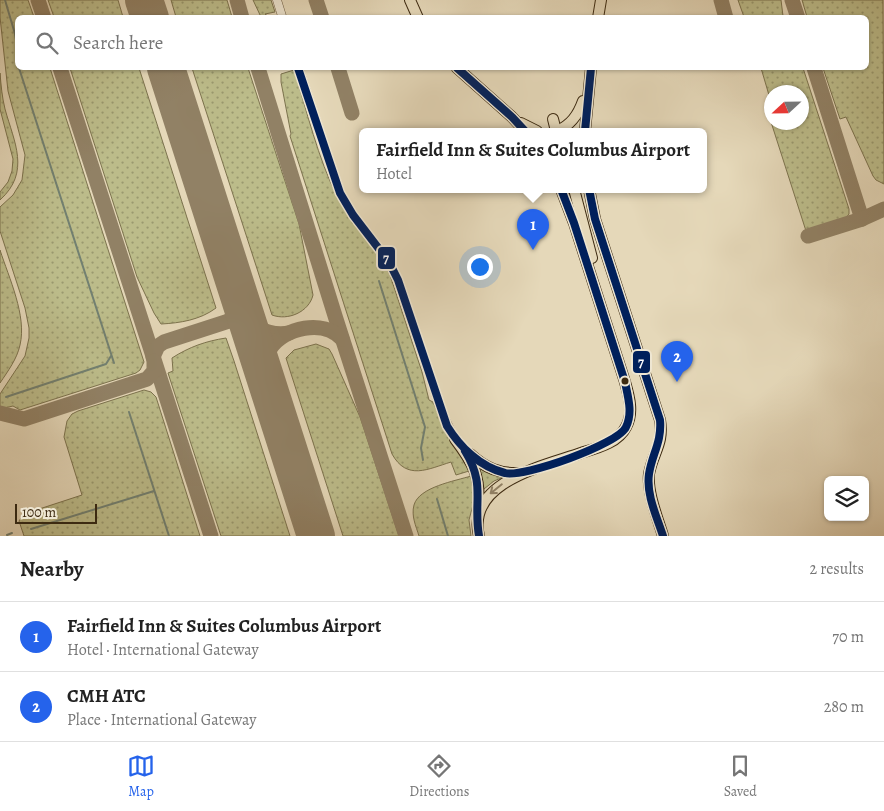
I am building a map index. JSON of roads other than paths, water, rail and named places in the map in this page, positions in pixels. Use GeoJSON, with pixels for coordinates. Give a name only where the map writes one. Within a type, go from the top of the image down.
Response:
{"type":"FeatureCollection","features":[{"type":"Feature","properties":{"kind":"main road"},"geometry":{"type":"LineString","coordinates":[[410,0],[417,15]]}},
{"type":"Feature","properties":{"kind":"main road"},"geometry":{"type":"LineString","coordinates":[[418,0],[423,15]]}},
{"type":"Feature","properties":{"kind":"main road"},"geometry":{"type":"LineString","coordinates":[[598,15],[601,0]]}},
{"type":"Feature","properties":{"kind":"main road"},"geometry":{"type":"LineString","coordinates":[[459,70],[522,128]]}},
{"type":"Feature","properties":{"kind":"main road"},"geometry":{"type":"LineString","coordinates":[[584,128],[591,70]]}},
{"type":"Feature","properties":{"kind":"main road"},"geometry":{"type":"LineString","coordinates":[[564,128],[568,126],[577,115],[588,89]]}},
{"type":"Feature","properties":{"kind":"main road"},"geometry":{"type":"LineString","coordinates":[[512,117],[531,128]]}},
{"type":"Feature","properties":{"kind":"main road"},"geometry":{"type":"LineString","coordinates":[[553,119],[556,128]]}},
{"type":"Feature","properties":{"kind":"main road"},"geometry":{"type":"LineString","coordinates":[[478,516],[484,501],[494,490],[525,473],[604,446],[622,434],[627,426],[630,407],[629,398],[604,313],[562,193]]}},
{"type":"Feature","properties":{"kind":"main road"},"geometry":{"type":"LineString","coordinates":[[575,193],[604,313]]}},
{"type":"Feature","properties":{"kind":"main road"},"geometry":{"type":"LineString","coordinates":[[589,193],[595,219],[660,420],[662,433],[652,459],[649,477],[663,536]]}},
{"type":"Feature","properties":{"kind":"main road"},"geometry":{"type":"LineString","coordinates":[[456,439],[474,458],[494,470],[507,474],[525,473]]}},
{"type":"Feature","properties":{"kind":"main road"},"geometry":{"type":"LineString","coordinates":[[456,439],[471,461],[477,476],[480,491],[479,536]]}},
{"type":"Feature","properties":{"kind":"street"},"geometry":{"type":"LineString","coordinates":[[277,0],[282,15]]}},
{"type":"Feature","properties":{"kind":"street"},"geometry":{"type":"LineString","coordinates":[[299,70],[340,193],[389,262],[398,280],[442,413],[447,426],[456,439]]}},
{"type":"Feature","properties":{"kind":"waterway"},"geometry":{"type":"LineString","coordinates":[[5,0],[15,34]]}},
{"type":"Feature","properties":{"kind":"waterway"},"geometry":{"type":"LineString","coordinates":[[20,70],[114,363]]}},
{"type":"Feature","properties":{"kind":"waterway"},"geometry":{"type":"LineString","coordinates":[[379,281],[425,427],[421,448],[423,460]]}},
{"type":"Feature","properties":{"kind":"waterway"},"geometry":{"type":"LineString","coordinates":[[6,397],[106,364],[111,356]]}},
{"type":"Feature","properties":{"kind":"waterway"},"geometry":{"type":"LineString","coordinates":[[129,412],[169,536]]}},
{"type":"Feature","properties":{"kind":"waterway"},"geometry":{"type":"LineString","coordinates":[[31,529],[154,491]]}},
{"type":"Feature","properties":{"kind":"waterway"},"geometry":{"type":"LineString","coordinates":[[437,499],[448,536]]}},
{"type":"Feature","properties":{"kind":"waterway"},"geometry":{"type":"LineString","coordinates":[[7,535],[12,533]]}},
{"type":"Feature","properties":{"kind":"place","name":"Fairfield Inn & Suites Columbus Airport"},"geometry":{"type":"Point","coordinates":[533,250]}},
{"type":"Feature","properties":{"kind":"place","name":"CMH ATC"},"geometry":{"type":"Point","coordinates":[677,382]}}]}
